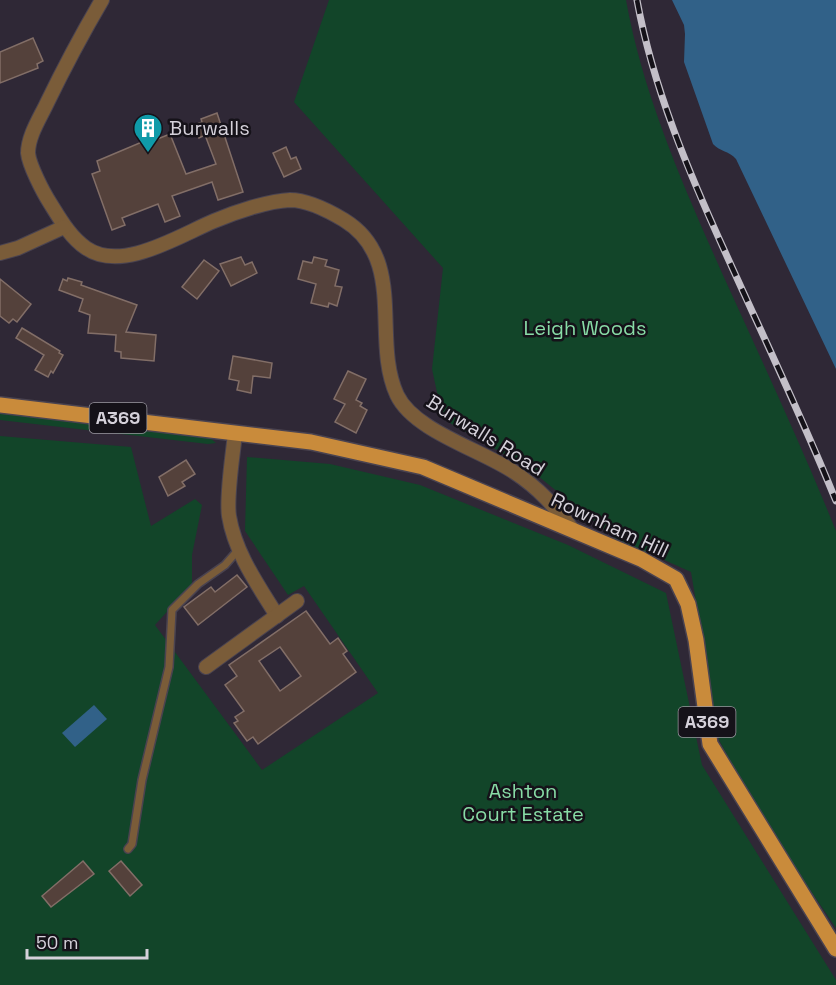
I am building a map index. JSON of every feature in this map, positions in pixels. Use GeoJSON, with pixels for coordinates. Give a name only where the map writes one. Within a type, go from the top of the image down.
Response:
{"type":"FeatureCollection","features":[{"type":"Feature","properties":{"kind":"main road","name":"Rownham Hill"},"geometry":{"type":"LineString","coordinates":[[0,405],[311,442],[423,467],[641,559],[676,579],[688,604],[692,622],[710,744],[836,949]]}},
{"type":"Feature","properties":{"kind":"street","name":"Burwalls Road"},"geometry":{"type":"LineString","coordinates":[[102,0],[77,42],[33,132],[28,152],[47,199],[64,227],[88,250],[116,257],[153,249],[216,220],[272,202],[292,200],[317,206],[346,221],[367,239],[380,263],[390,377],[398,398],[418,420],[513,471],[547,497],[573,530]]}},
{"type":"Feature","properties":{"kind":"street"},"geometry":{"type":"LineString","coordinates":[[0,253],[18,248],[64,227]]}},
{"type":"Feature","properties":{"kind":"street"},"geometry":{"type":"LineString","coordinates":[[236,433],[229,515],[239,549],[255,581],[277,616]]}},
{"type":"Feature","properties":{"kind":"street"},"geometry":{"type":"LineString","coordinates":[[206,667],[297,601]]}},
{"type":"Feature","properties":{"kind":"lane"},"geometry":{"type":"LineString","coordinates":[[128,849],[132,844],[142,780],[166,687],[172,610],[198,584],[225,566],[239,549]]}},
{"type":"Feature","properties":{"kind":"green space","name":"Leigh Woods"},"geometry":{"type":"Polygon","coordinates":[[[329,0],[626,0],[643,70],[679,173],[836,531],[836,928],[758,813],[719,740],[691,572],[615,538],[528,468],[450,423],[441,411],[432,369],[443,268],[294,102],[329,0]]]}},
{"type":"Feature","properties":{"kind":"green space"},"geometry":{"type":"Polygon","coordinates":[[[0,413],[125,426],[210,438],[216,443],[208,444],[0,420],[0,413]]]}},
{"type":"Feature","properties":{"kind":"green space","name":"Ashton Court Estate"},"geometry":{"type":"Polygon","coordinates":[[[0,436],[131,447],[151,526],[195,499],[202,505],[192,555],[192,584],[155,625],[262,770],[378,693],[304,586],[288,595],[245,531],[247,457],[330,464],[420,485],[568,545],[666,593],[702,765],[836,980],[836,985],[0,985],[0,436]]]}},
{"type":"Feature","properties":{"kind":"water"},"geometry":{"type":"Polygon","coordinates":[[[672,0],[836,0],[836,369],[736,159],[713,144],[684,62],[684,25],[672,0]]]}},
{"type":"Feature","properties":{"kind":"water"},"geometry":{"type":"Polygon","coordinates":[[[94,705],[107,719],[75,747],[62,733],[94,705]]]}},
{"type":"Feature","properties":{"kind":"building"},"geometry":{"type":"Polygon","coordinates":[[[33,38],[43,61],[37,64],[38,68],[0,83],[0,52],[33,38]]]}},
{"type":"Feature","properties":{"kind":"building"},"geometry":{"type":"Polygon","coordinates":[[[217,113],[243,192],[218,200],[212,182],[172,196],[180,216],[165,222],[158,204],[122,218],[125,225],[112,230],[92,174],[100,171],[97,161],[149,139],[150,142],[170,134],[186,174],[216,164],[205,135],[199,138],[194,125],[202,122],[201,119],[217,113]]]}},
{"type":"Feature","properties":{"kind":"building"},"geometry":{"type":"Polygon","coordinates":[[[286,147],[291,159],[296,157],[301,169],[284,177],[273,153],[286,147]]]}},
{"type":"Feature","properties":{"kind":"building"},"geometry":{"type":"Polygon","coordinates":[[[241,257],[245,265],[252,262],[257,273],[231,286],[220,264],[241,257]]]}},
{"type":"Feature","properties":{"kind":"building"},"geometry":{"type":"Polygon","coordinates":[[[314,257],[327,260],[325,266],[339,270],[335,286],[342,287],[337,306],[329,303],[328,307],[311,303],[316,284],[298,279],[303,261],[312,263],[314,257]]]}},
{"type":"Feature","properties":{"kind":"building"},"geometry":{"type":"Polygon","coordinates":[[[204,260],[219,271],[197,299],[182,287],[204,260]]]}},
{"type":"Feature","properties":{"kind":"building"},"geometry":{"type":"Polygon","coordinates":[[[68,278],[137,305],[126,332],[156,335],[154,361],[121,358],[121,352],[115,351],[116,335],[88,333],[90,315],[79,311],[83,299],[59,290],[63,279],[67,281],[68,278]]]}},
{"type":"Feature","properties":{"kind":"building"},"geometry":{"type":"Polygon","coordinates":[[[0,279],[31,304],[17,322],[13,319],[9,323],[0,316],[0,279]]]}},
{"type":"Feature","properties":{"kind":"building"},"geometry":{"type":"Polygon","coordinates":[[[22,328],[63,355],[53,373],[51,371],[48,377],[35,370],[44,355],[16,338],[22,328]]]}},
{"type":"Feature","properties":{"kind":"building"},"geometry":{"type":"Polygon","coordinates":[[[233,356],[272,363],[270,378],[253,376],[251,393],[237,390],[239,381],[229,379],[233,356]]]}},
{"type":"Feature","properties":{"kind":"building"},"geometry":{"type":"Polygon","coordinates":[[[348,371],[366,379],[356,400],[362,403],[360,406],[367,410],[356,433],[335,422],[345,404],[334,399],[348,371]]]}},
{"type":"Feature","properties":{"kind":"building"},"geometry":{"type":"Polygon","coordinates":[[[186,460],[195,474],[182,482],[185,486],[168,496],[159,477],[186,460]]]}},
{"type":"Feature","properties":{"kind":"building"},"geometry":{"type":"Polygon","coordinates":[[[237,575],[247,587],[198,625],[184,607],[211,587],[215,592],[237,575]]]}},
{"type":"Feature","properties":{"kind":"building"},"geometry":{"type":"Polygon","coordinates":[[[306,611],[330,644],[338,638],[347,651],[343,654],[356,672],[258,744],[253,737],[247,741],[234,723],[238,721],[235,717],[244,711],[225,685],[237,676],[229,665],[306,611]],[[280,647],[259,661],[280,691],[301,676],[280,647]]]}},
{"type":"Feature","properties":{"kind":"building"},"geometry":{"type":"Polygon","coordinates":[[[83,861],[94,874],[51,907],[42,896],[83,861]]]}},
{"type":"Feature","properties":{"kind":"building"},"geometry":{"type":"Polygon","coordinates":[[[121,861],[142,885],[130,896],[109,871],[121,861]]]}},
{"type":"Feature","properties":{"kind":"railway"},"geometry":{"type":"LineString","coordinates":[[637,0],[662,98],[686,161],[836,501]]}},
{"type":"Feature","properties":{"kind":"place","name":"Burwalls"},"geometry":{"type":"Point","coordinates":[148,154]}}]}
